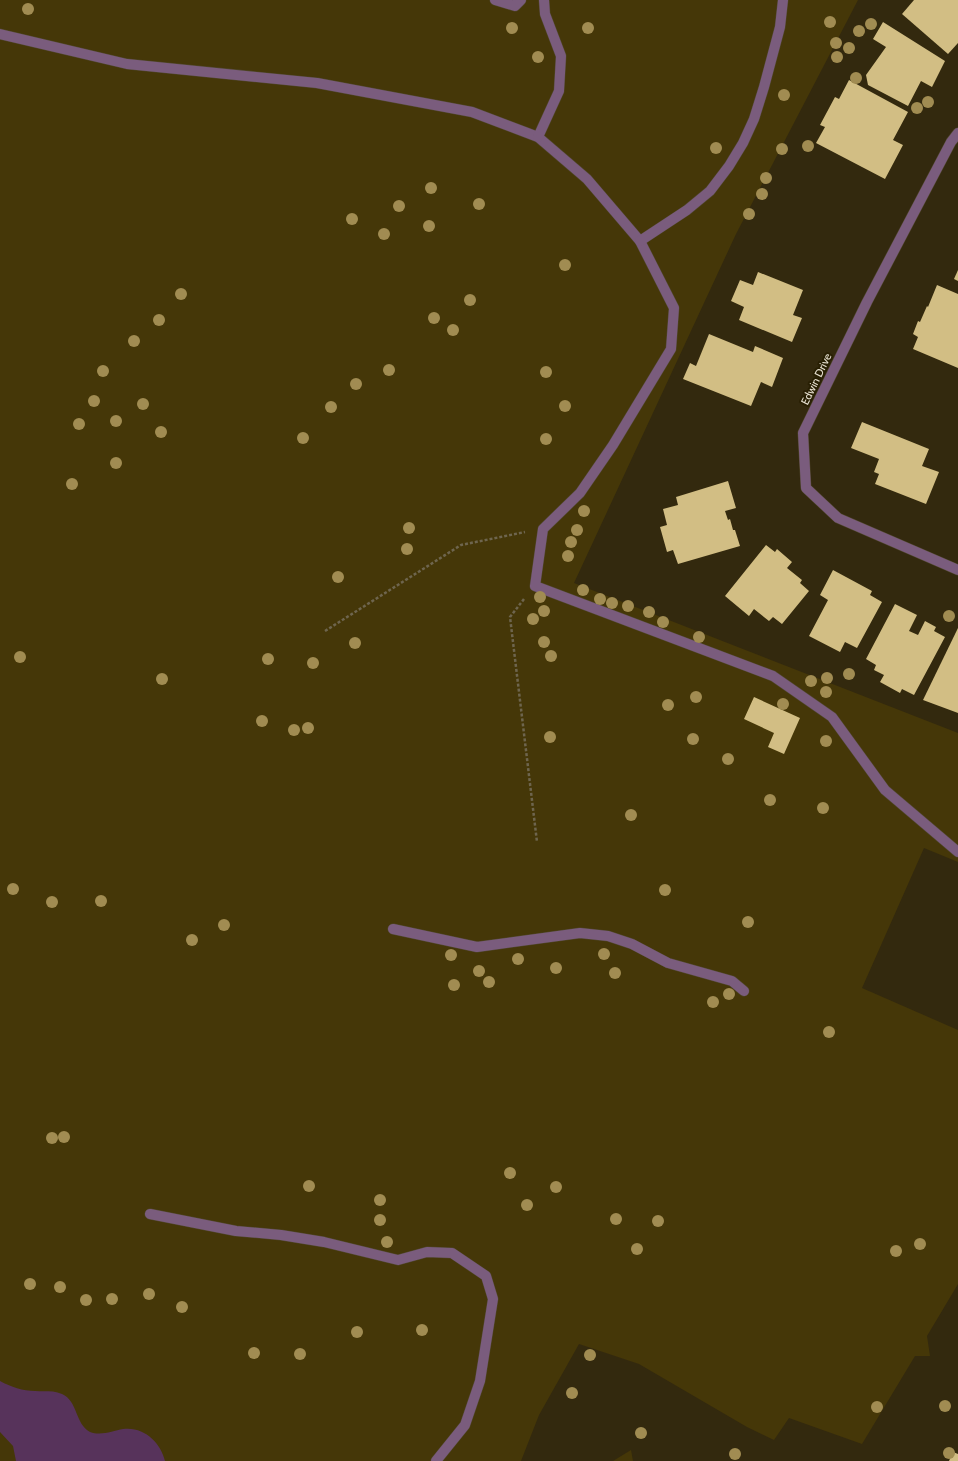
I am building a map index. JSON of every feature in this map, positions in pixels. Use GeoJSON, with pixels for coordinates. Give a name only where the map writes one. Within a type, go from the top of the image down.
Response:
{"type":"FeatureCollection","features":[{"type":"Feature","properties":{"kind":"street"},"geometry":{"type":"LineString","coordinates":[[496,0],[515,6],[521,0]]}},
{"type":"Feature","properties":{"kind":"street"},"geometry":{"type":"LineString","coordinates":[[538,137],[559,91],[560,84],[561,56],[545,14],[544,0]]}},
{"type":"Feature","properties":{"kind":"street"},"geometry":{"type":"LineString","coordinates":[[640,241],[687,210],[710,191],[729,166],[743,143],[754,118],[764,87],[780,27],[783,0]]}},
{"type":"Feature","properties":{"kind":"street"},"geometry":{"type":"LineString","coordinates":[[0,34],[127,64],[317,83],[472,112],[538,137],[587,178],[640,241],[674,308],[671,349],[613,445],[580,493],[544,529],[535,586],[773,676],[832,716],[885,790],[958,852]]}},
{"type":"Feature","properties":{"kind":"street","name":"Edwin Drive"},"geometry":{"type":"LineString","coordinates":[[958,133],[951,142],[867,302],[803,432],[806,488],[838,518],[958,570]]}},
{"type":"Feature","properties":{"kind":"street"},"geometry":{"type":"LineString","coordinates":[[394,929],[477,947],[580,934],[608,936],[632,944],[668,963],[732,981],[744,991]]}},
{"type":"Feature","properties":{"kind":"street"},"geometry":{"type":"LineString","coordinates":[[150,1214],[236,1231],[281,1235],[324,1242],[398,1260],[427,1252],[452,1254],[486,1276],[493,1298],[480,1382],[465,1425],[436,1461]]}},
{"type":"Feature","properties":{"kind":"path"},"geometry":{"type":"LineString","coordinates":[[326,631],[461,545],[544,529]]}},
{"type":"Feature","properties":{"kind":"path"},"geometry":{"type":"LineString","coordinates":[[535,586],[510,617],[537,842]]}},
{"type":"Feature","properties":{"kind":"shaded area"},"geometry":{"type":"Polygon","coordinates":[[[0,0],[858,0],[736,234],[574,583],[958,733],[958,862],[924,848],[862,988],[958,1030],[958,1284],[927,1336],[930,1356],[915,1356],[862,1444],[789,1418],[774,1440],[747,1427],[639,1364],[579,1344],[539,1415],[521,1461],[0,1461],[0,0]]]}},
{"type":"Feature","properties":{"kind":"shaded area"},"geometry":{"type":"Polygon","coordinates":[[[0,1381],[13,1387],[31,1391],[62,1394],[71,1402],[82,1424],[90,1432],[103,1433],[123,1429],[138,1430],[150,1437],[155,1442],[160,1448],[165,1461],[16,1461],[13,1446],[0,1432],[0,1381]]]}},
{"type":"Feature","properties":{"kind":"shaded area"},"geometry":{"type":"Polygon","coordinates":[[[631,1450],[633,1461],[613,1461],[631,1450]]]}},
{"type":"Feature","properties":{"kind":"building"},"geometry":{"type":"Polygon","coordinates":[[[914,0],[958,0],[958,43],[948,54],[902,14],[914,0]]]}},
{"type":"Feature","properties":{"kind":"building"},"geometry":{"type":"Polygon","coordinates":[[[883,22],[945,61],[932,87],[921,81],[908,106],[868,85],[866,75],[886,47],[873,39],[883,22]]]}},
{"type":"Feature","properties":{"kind":"building"},"geometry":{"type":"Polygon","coordinates":[[[849,80],[908,112],[893,140],[903,145],[885,179],[816,143],[825,127],[820,125],[835,97],[839,99],[849,80]]]}},
{"type":"Feature","properties":{"kind":"building"},"geometry":{"type":"Polygon","coordinates":[[[958,270],[958,281],[954,279],[958,270]]]}},
{"type":"Feature","properties":{"kind":"building"},"geometry":{"type":"Polygon","coordinates":[[[758,272],[803,290],[793,315],[802,318],[792,342],[739,320],[744,307],[731,301],[740,280],[753,285],[758,272]]]}},
{"type":"Feature","properties":{"kind":"building"},"geometry":{"type":"Polygon","coordinates":[[[937,285],[958,294],[958,368],[913,349],[918,337],[913,334],[918,321],[920,322],[927,306],[928,307],[937,285]]]}},
{"type":"Feature","properties":{"kind":"building"},"geometry":{"type":"Polygon","coordinates":[[[709,334],[753,352],[755,346],[783,358],[772,387],[761,382],[751,406],[683,379],[690,363],[696,366],[709,334]]]}},
{"type":"Feature","properties":{"kind":"building"},"geometry":{"type":"Polygon","coordinates":[[[862,422],[929,449],[922,466],[939,472],[926,504],[875,484],[879,474],[874,472],[879,459],[851,448],[862,422]]]}},
{"type":"Feature","properties":{"kind":"building"},"geometry":{"type":"Polygon","coordinates":[[[728,481],[736,508],[725,511],[728,520],[730,519],[733,530],[735,530],[740,546],[678,564],[673,550],[667,552],[660,527],[667,525],[663,509],[678,505],[676,497],[728,481]]]}},
{"type":"Feature","properties":{"kind":"building"},"geometry":{"type":"Polygon","coordinates":[[[766,545],[775,552],[777,549],[792,562],[787,568],[802,580],[800,583],[809,591],[782,624],[773,617],[769,621],[754,609],[749,616],[725,596],[766,545]]]}},
{"type":"Feature","properties":{"kind":"building"},"geometry":{"type":"Polygon","coordinates":[[[833,570],[872,591],[870,595],[882,602],[857,648],[845,642],[840,652],[809,636],[828,600],[820,595],[833,570]]]}},
{"type":"Feature","properties":{"kind":"building"},"geometry":{"type":"Polygon","coordinates":[[[895,604],[917,615],[909,631],[918,635],[925,621],[936,627],[934,631],[945,637],[914,695],[902,689],[900,693],[880,682],[884,675],[874,670],[876,665],[866,659],[895,604]]]}},
{"type":"Feature","properties":{"kind":"building"},"geometry":{"type":"Polygon","coordinates":[[[958,628],[958,713],[923,700],[958,628]]]}},
{"type":"Feature","properties":{"kind":"building"},"geometry":{"type":"Polygon","coordinates":[[[754,697],[800,718],[784,754],[768,747],[774,733],[744,719],[754,697]]]}},
{"type":"Feature","properties":{"kind":"building"},"geometry":{"type":"Polygon","coordinates":[[[953,1452],[958,1454],[958,1461],[949,1461],[953,1452]]]}}]}
